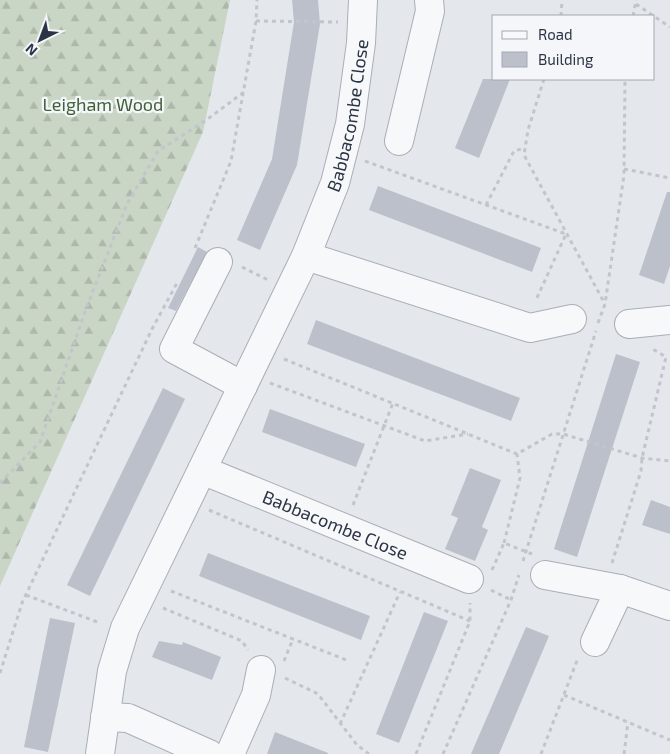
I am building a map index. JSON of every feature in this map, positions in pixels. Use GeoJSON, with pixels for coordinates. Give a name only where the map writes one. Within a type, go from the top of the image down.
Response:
{"type":"FeatureCollection","features":[{"type":"Feature","properties":{"kind":"street"},"geometry":{"type":"LineString","coordinates":[[399,141],[430,11],[428,0]]}},
{"type":"Feature","properties":{"kind":"street","name":"Babbacombe Close"},"geometry":{"type":"LineString","coordinates":[[100,754],[112,671],[124,632],[306,256],[335,183],[350,124],[362,11]]}},
{"type":"Feature","properties":{"kind":"street"},"geometry":{"type":"LineString","coordinates":[[306,256],[530,328],[572,319]]}},
{"type":"Feature","properties":{"kind":"street"},"geometry":{"type":"LineString","coordinates":[[218,262],[174,349],[246,381]]}},
{"type":"Feature","properties":{"kind":"street"},"geometry":{"type":"LineString","coordinates":[[618,325],[670,320]]}},
{"type":"Feature","properties":{"kind":"street","name":"Babbacombe Close"},"geometry":{"type":"LineString","coordinates":[[202,470],[469,579]]}},
{"type":"Feature","properties":{"kind":"street"},"geometry":{"type":"LineString","coordinates":[[545,575],[612,588],[670,606]]}},
{"type":"Feature","properties":{"kind":"street"},"geometry":{"type":"LineString","coordinates":[[588,646],[612,588]]}},
{"type":"Feature","properties":{"kind":"street"},"geometry":{"type":"LineString","coordinates":[[230,754],[256,694],[261,670]]}},
{"type":"Feature","properties":{"kind":"street"},"geometry":{"type":"LineString","coordinates":[[105,717],[128,718],[169,745],[209,754]]}},
{"type":"Feature","properties":{"kind":"path"},"geometry":{"type":"LineString","coordinates":[[192,253],[231,161],[256,21],[257,0]]}},
{"type":"Feature","properties":{"kind":"path"},"geometry":{"type":"LineString","coordinates":[[561,15],[562,0]]}},
{"type":"Feature","properties":{"kind":"path"},"geometry":{"type":"LineString","coordinates":[[633,15],[636,2],[654,15]]}},
{"type":"Feature","properties":{"kind":"path"},"geometry":{"type":"LineString","coordinates":[[256,21],[362,11]]}},
{"type":"Feature","properties":{"kind":"path"},"geometry":{"type":"LineString","coordinates":[[655,16],[670,27]]}},
{"type":"Feature","properties":{"kind":"path"},"geometry":{"type":"LineString","coordinates":[[544,80],[528,130],[524,155],[605,304]]}},
{"type":"Feature","properties":{"kind":"path"},"geometry":{"type":"LineString","coordinates":[[0,483],[40,442],[86,309],[126,204],[158,151],[244,91]]}},
{"type":"Feature","properties":{"kind":"path"},"geometry":{"type":"LineString","coordinates":[[486,205],[514,151],[525,148]]}},
{"type":"Feature","properties":{"kind":"path"},"geometry":{"type":"LineString","coordinates":[[343,153],[566,234]]}},
{"type":"Feature","properties":{"kind":"path"},"geometry":{"type":"LineString","coordinates":[[624,169],[670,178]]}},
{"type":"Feature","properties":{"kind":"path"},"geometry":{"type":"LineString","coordinates":[[524,326],[566,234]]}},
{"type":"Feature","properties":{"kind":"path"},"geometry":{"type":"LineString","coordinates":[[0,671],[26,595],[152,330],[179,278]]}},
{"type":"Feature","properties":{"kind":"path"},"geometry":{"type":"LineString","coordinates":[[599,322],[618,325]]}},
{"type":"Feature","properties":{"kind":"path"},"geometry":{"type":"LineString","coordinates":[[612,588],[641,471],[642,458],[666,357],[650,348]]}},
{"type":"Feature","properties":{"kind":"path"},"geometry":{"type":"LineString","coordinates":[[261,350],[517,454]]}},
{"type":"Feature","properties":{"kind":"path"},"geometry":{"type":"LineString","coordinates":[[246,381],[424,441],[468,434]]}},
{"type":"Feature","properties":{"kind":"path"},"geometry":{"type":"LineString","coordinates":[[344,528],[393,404]]}},
{"type":"Feature","properties":{"kind":"path"},"geometry":{"type":"LineString","coordinates":[[517,454],[552,434],[563,434],[642,458],[670,461]]}},
{"type":"Feature","properties":{"kind":"path"},"geometry":{"type":"LineString","coordinates":[[469,579],[491,572],[504,543],[520,478],[517,454]]}},
{"type":"Feature","properties":{"kind":"path"},"geometry":{"type":"LineString","coordinates":[[187,501],[470,621]]}},
{"type":"Feature","properties":{"kind":"path"},"geometry":{"type":"LineString","coordinates":[[504,543],[526,550],[543,560],[545,575]]}},
{"type":"Feature","properties":{"kind":"path"},"geometry":{"type":"LineString","coordinates":[[442,754],[511,600],[526,550]]}},
{"type":"Feature","properties":{"kind":"path"},"geometry":{"type":"LineString","coordinates":[[469,579],[511,600]]}},
{"type":"Feature","properties":{"kind":"path"},"geometry":{"type":"LineString","coordinates":[[416,754],[470,621],[469,579]]}},
{"type":"Feature","properties":{"kind":"path"},"geometry":{"type":"LineString","coordinates":[[148,582],[349,661]]}},
{"type":"Feature","properties":{"kind":"path"},"geometry":{"type":"LineString","coordinates":[[340,724],[400,592]]}},
{"type":"Feature","properties":{"kind":"path"},"geometry":{"type":"LineString","coordinates":[[26,595],[124,632]]}},
{"type":"Feature","properties":{"kind":"path"},"geometry":{"type":"LineString","coordinates":[[541,754],[564,695],[588,646]]}},
{"type":"Feature","properties":{"kind":"path"},"geometry":{"type":"LineString","coordinates":[[564,695],[670,740]]}},
{"type":"Feature","properties":{"kind":"path"},"geometry":{"type":"LineString","coordinates":[[624,754],[628,722]]}},
{"type":"Feature","properties":{"kind":"green space","name":"Leigham Wood"},"geometry":{"type":"Polygon","coordinates":[[[0,0],[230,0],[203,132],[0,586],[0,0]]]}},
{"type":"Feature","properties":{"kind":"building"},"geometry":{"type":"Polygon","coordinates":[[[292,0],[318,0],[320,24],[297,165],[260,250],[237,240],[272,159],[294,22],[292,0]]]}},
{"type":"Feature","properties":{"kind":"building"},"geometry":{"type":"Polygon","coordinates":[[[483,79],[510,80],[479,158],[455,148],[483,79]]]}},
{"type":"Feature","properties":{"kind":"building"},"geometry":{"type":"Polygon","coordinates":[[[378,186],[541,248],[532,272],[369,210],[378,186]]]}},
{"type":"Feature","properties":{"kind":"building"},"geometry":{"type":"Polygon","coordinates":[[[667,192],[670,192],[670,266],[664,284],[639,275],[667,192]]]}},
{"type":"Feature","properties":{"kind":"building"},"geometry":{"type":"Polygon","coordinates":[[[198,247],[207,252],[176,311],[168,308],[198,247]]]}},
{"type":"Feature","properties":{"kind":"building"},"geometry":{"type":"Polygon","coordinates":[[[316,320],[520,398],[511,421],[307,344],[316,320]]]}},
{"type":"Feature","properties":{"kind":"building"},"geometry":{"type":"Polygon","coordinates":[[[616,354],[640,362],[577,557],[554,549],[616,354]]]}},
{"type":"Feature","properties":{"kind":"building"},"geometry":{"type":"Polygon","coordinates":[[[163,388],[185,399],[90,596],[67,585],[163,388]]]}},
{"type":"Feature","properties":{"kind":"building"},"geometry":{"type":"Polygon","coordinates":[[[270,409],[365,444],[356,467],[262,432],[270,409]]]}},
{"type":"Feature","properties":{"kind":"building"},"geometry":{"type":"Polygon","coordinates":[[[470,468],[501,480],[482,527],[488,530],[475,561],[445,549],[458,518],[451,515],[470,468]]]}},
{"type":"Feature","properties":{"kind":"building"},"geometry":{"type":"Polygon","coordinates":[[[651,500],[670,507],[670,534],[642,525],[651,500]]]}},
{"type":"Feature","properties":{"kind":"building"},"geometry":{"type":"Polygon","coordinates":[[[208,553],[370,616],[361,640],[199,576],[208,553]]]}},
{"type":"Feature","properties":{"kind":"building"},"geometry":{"type":"Polygon","coordinates":[[[424,612],[448,621],[399,743],[376,734],[424,612]]]}},
{"type":"Feature","properties":{"kind":"building"},"geometry":{"type":"Polygon","coordinates":[[[50,618],[75,623],[48,752],[24,747],[50,618]]]}},
{"type":"Feature","properties":{"kind":"building"},"geometry":{"type":"Polygon","coordinates":[[[526,627],[549,636],[499,754],[471,754],[526,627]]]}},
{"type":"Feature","properties":{"kind":"building"},"geometry":{"type":"Polygon","coordinates":[[[159,641],[182,645],[183,642],[221,657],[212,680],[152,657],[159,641]]]}},
{"type":"Feature","properties":{"kind":"building"},"geometry":{"type":"Polygon","coordinates":[[[275,732],[328,753],[328,754],[267,754],[275,732]]]}}]}
